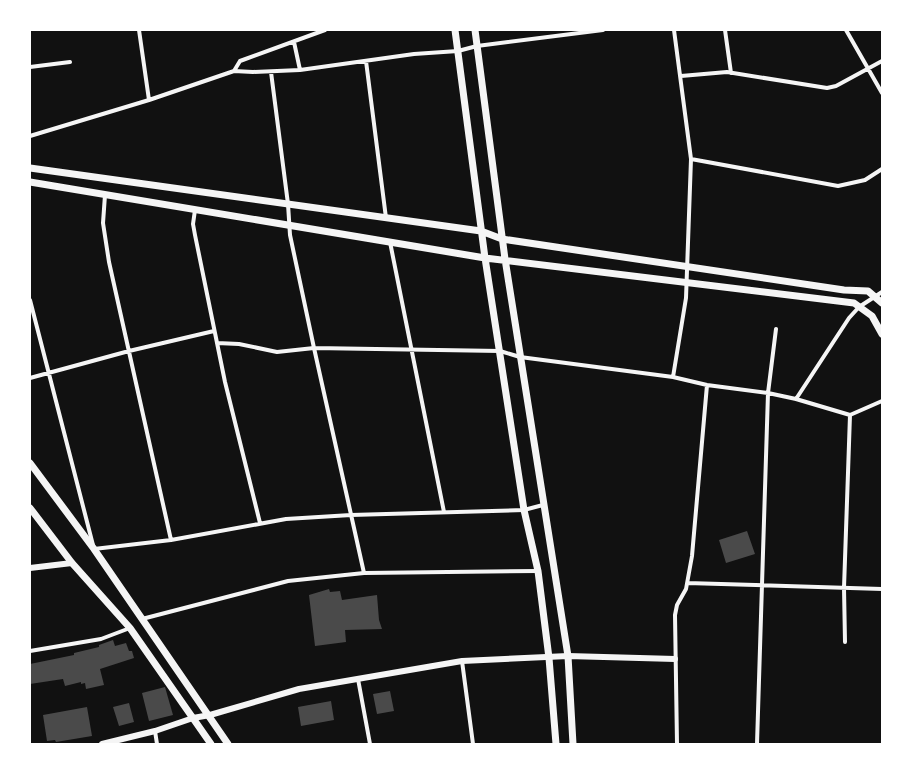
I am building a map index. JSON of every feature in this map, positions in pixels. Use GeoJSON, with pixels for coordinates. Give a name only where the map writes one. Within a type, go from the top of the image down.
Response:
{"type":"FeatureCollection","features":[{"type":"Feature","properties":{"kind":"main road"},"geometry":{"type":"LineString","coordinates":[[455,30],[485,258],[524,510],[538,571],[549,658],[556,744]]}},
{"type":"Feature","properties":{"kind":"main road"},"geometry":{"type":"LineString","coordinates":[[474,30],[505,259],[568,656],[573,744]]}},
{"type":"Feature","properties":{"kind":"main road"},"geometry":{"type":"LineString","coordinates":[[30,168],[481,231],[502,239],[844,290],[868,291],[882,302]]}},
{"type":"Feature","properties":{"kind":"main road"},"geometry":{"type":"LineString","coordinates":[[30,182],[485,258],[505,259],[854,303],[872,316],[882,334]]}},
{"type":"Feature","properties":{"kind":"main road"},"geometry":{"type":"LineString","coordinates":[[30,464],[94,549],[141,620],[210,715],[228,744]]}},
{"type":"Feature","properties":{"kind":"main road"},"geometry":{"type":"LineString","coordinates":[[30,508],[72,563],[130,628],[210,744]]}},
{"type":"Feature","properties":{"kind":"street"},"geometry":{"type":"LineString","coordinates":[[139,30],[149,100]]}},
{"type":"Feature","properties":{"kind":"street"},"geometry":{"type":"LineString","coordinates":[[234,71],[240,62],[325,30]]}},
{"type":"Feature","properties":{"kind":"street"},"geometry":{"type":"LineString","coordinates":[[30,136],[149,100],[234,71],[270,72],[300,70],[458,51],[477,46],[603,30]]}},
{"type":"Feature","properties":{"kind":"street"},"geometry":{"type":"LineString","coordinates":[[673,377],[688,282],[691,159],[674,30]]}},
{"type":"Feature","properties":{"kind":"street"},"geometry":{"type":"LineString","coordinates":[[725,30],[731,72]]}},
{"type":"Feature","properties":{"kind":"street"},"geometry":{"type":"LineString","coordinates":[[846,30],[882,93]]}},
{"type":"Feature","properties":{"kind":"street"},"geometry":{"type":"LineString","coordinates":[[294,42],[300,70]]}},
{"type":"Feature","properties":{"kind":"street"},"geometry":{"type":"LineString","coordinates":[[366,61],[386,218]]}},
{"type":"Feature","properties":{"kind":"street"},"geometry":{"type":"LineString","coordinates":[[681,76],[731,72],[827,88],[836,86],[882,61]]}},
{"type":"Feature","properties":{"kind":"street"},"geometry":{"type":"LineString","coordinates":[[30,67],[70,62]]}},
{"type":"Feature","properties":{"kind":"street"},"geometry":{"type":"LineString","coordinates":[[270,72],[290,226],[314,348],[364,573]]}},
{"type":"Feature","properties":{"kind":"street"},"geometry":{"type":"LineString","coordinates":[[691,159],[838,186],[865,180],[882,169]]}},
{"type":"Feature","properties":{"kind":"street"},"geometry":{"type":"LineString","coordinates":[[105,195],[104,223],[109,262],[171,540]]}},
{"type":"Feature","properties":{"kind":"street"},"geometry":{"type":"LineString","coordinates":[[195,210],[194,230],[214,331],[260,523]]}},
{"type":"Feature","properties":{"kind":"street"},"geometry":{"type":"LineString","coordinates":[[390,242],[410,349],[444,512]]}},
{"type":"Feature","properties":{"kind":"street"},"geometry":{"type":"LineString","coordinates":[[796,399],[849,318],[859,307],[882,292]]}},
{"type":"Feature","properties":{"kind":"street"},"geometry":{"type":"LineString","coordinates":[[30,300],[94,549],[171,540],[286,519],[351,515],[524,510],[543,505]]}},
{"type":"Feature","properties":{"kind":"street"},"geometry":{"type":"LineString","coordinates":[[757,744],[768,393],[776,329]]}},
{"type":"Feature","properties":{"kind":"street"},"geometry":{"type":"LineString","coordinates":[[30,378],[128,351],[214,331]]}},
{"type":"Feature","properties":{"kind":"street"},"geometry":{"type":"LineString","coordinates":[[217,343],[239,344],[277,352],[314,348],[500,351],[520,356],[673,377],[707,385],[768,393],[796,399],[850,415],[882,401]]}},
{"type":"Feature","properties":{"kind":"street"},"geometry":{"type":"LineString","coordinates":[[677,744],[674,615],[687,583],[696,534],[707,385]]}},
{"type":"Feature","properties":{"kind":"street"},"geometry":{"type":"LineString","coordinates":[[845,642],[844,588],[850,415]]}},
{"type":"Feature","properties":{"kind":"street"},"geometry":{"type":"LineString","coordinates":[[30,568],[72,563]]}},
{"type":"Feature","properties":{"kind":"street"},"geometry":{"type":"LineString","coordinates":[[141,620],[288,582],[364,573],[538,571]]}},
{"type":"Feature","properties":{"kind":"street"},"geometry":{"type":"LineString","coordinates":[[687,583],[882,589]]}},
{"type":"Feature","properties":{"kind":"street"},"geometry":{"type":"LineString","coordinates":[[30,651],[101,639],[130,628]]}},
{"type":"Feature","properties":{"kind":"street"},"geometry":{"type":"LineString","coordinates":[[102,744],[155,731],[193,718],[210,715],[299,689],[462,661],[568,656],[675,658]]}},
{"type":"Feature","properties":{"kind":"street"},"geometry":{"type":"LineString","coordinates":[[462,661],[473,744]]}},
{"type":"Feature","properties":{"kind":"street"},"geometry":{"type":"LineString","coordinates":[[358,678],[370,744]]}},
{"type":"Feature","properties":{"kind":"street"},"geometry":{"type":"LineString","coordinates":[[155,731],[157,744]]}},
{"type":"Feature","properties":{"kind":"building"},"geometry":{"type":"Polygon","coordinates":[[[747,531],[755,554],[726,563],[719,540],[747,531]]]}},
{"type":"Feature","properties":{"kind":"building"},"geometry":{"type":"Polygon","coordinates":[[[329,589],[330,592],[340,591],[342,600],[377,595],[379,620],[382,629],[345,630],[346,642],[315,646],[309,595],[329,589]]]}},
{"type":"Feature","properties":{"kind":"building"},"geometry":{"type":"Polygon","coordinates":[[[113,640],[115,646],[126,643],[129,651],[132,651],[134,658],[100,669],[104,685],[86,689],[85,683],[81,684],[81,682],[65,686],[63,679],[30,684],[30,664],[74,655],[74,653],[99,647],[99,645],[113,640]]]}},
{"type":"Feature","properties":{"kind":"building"},"geometry":{"type":"Polygon","coordinates":[[[165,687],[173,715],[149,721],[142,693],[165,687]]]}},
{"type":"Feature","properties":{"kind":"building"},"geometry":{"type":"Polygon","coordinates":[[[390,691],[394,711],[377,714],[373,694],[390,691]]]}},
{"type":"Feature","properties":{"kind":"building"},"geometry":{"type":"Polygon","coordinates":[[[331,701],[334,720],[301,726],[298,707],[331,701]]]}},
{"type":"Feature","properties":{"kind":"building"},"geometry":{"type":"Polygon","coordinates":[[[129,703],[134,722],[119,726],[113,707],[129,703]]]}},
{"type":"Feature","properties":{"kind":"building"},"geometry":{"type":"Polygon","coordinates":[[[87,707],[92,736],[56,742],[55,740],[47,741],[43,715],[87,707]]]}}]}
